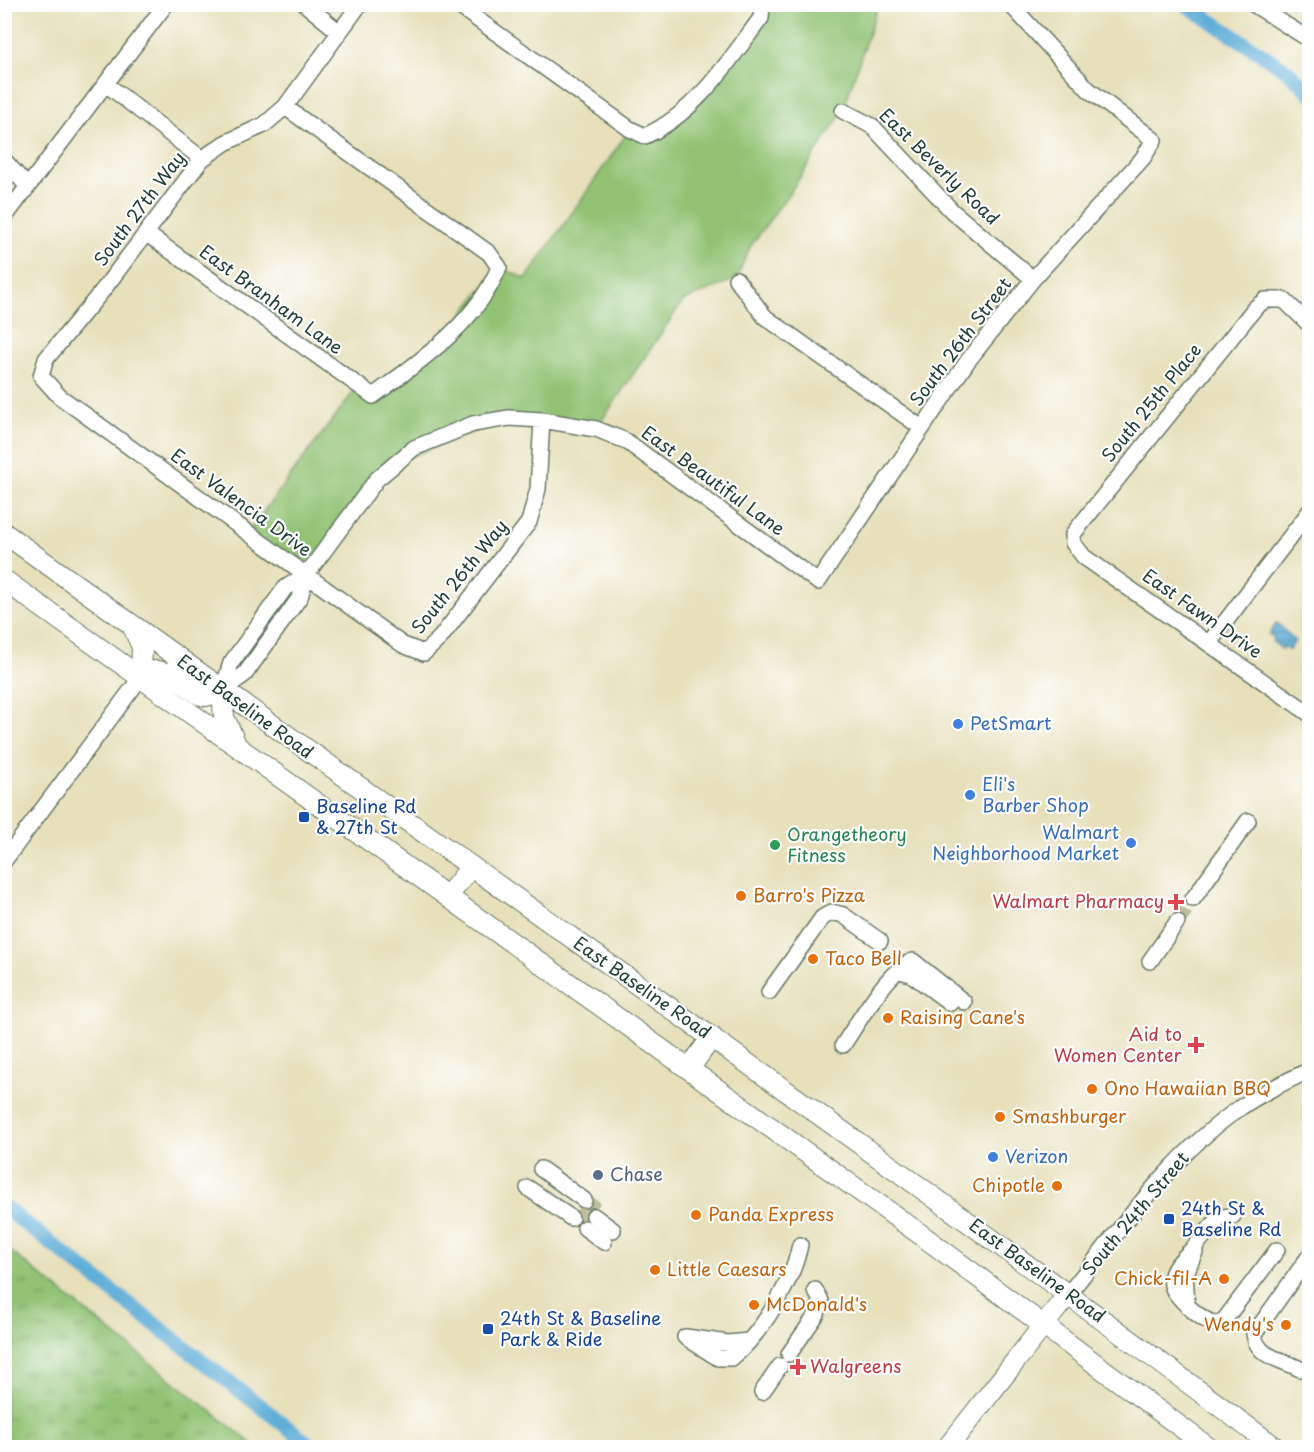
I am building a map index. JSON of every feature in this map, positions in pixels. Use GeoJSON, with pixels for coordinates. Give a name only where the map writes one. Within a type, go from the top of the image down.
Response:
{"type":"FeatureCollection","features":[{"type":"Feature","properties":{"kind":"main road","name":"East Baseline Road"},"geometry":{"type":"LineString","coordinates":[[4,533],[222,691],[1070,1293],[1276,1448]]}},
{"type":"Feature","properties":{"kind":"main road","name":"East Baseline Road"},"geometry":{"type":"LineString","coordinates":[[4,580],[689,1069],[1044,1325],[1209,1448]]}},
{"type":"Feature","properties":{"kind":"main road"},"geometry":{"type":"LineString","coordinates":[[132,625],[142,647],[141,676]]}},
{"type":"Feature","properties":{"kind":"main road"},"geometry":{"type":"LineString","coordinates":[[141,676],[149,670],[157,669],[200,695],[206,696],[222,691],[224,717],[237,746]]}},
{"type":"Feature","properties":{"kind":"main road"},"geometry":{"type":"LineString","coordinates":[[448,896],[470,867]]}},
{"type":"Feature","properties":{"kind":"main road"},"geometry":{"type":"LineString","coordinates":[[689,1069],[712,1037]]}},
{"type":"Feature","properties":{"kind":"main road","name":"South 24th Street"},"geometry":{"type":"LineString","coordinates":[[947,1448],[1070,1293]]}},
{"type":"Feature","properties":{"kind":"street"},"geometry":{"type":"LineString","coordinates":[[4,218],[166,4]]}},
{"type":"Feature","properties":{"kind":"street"},"geometry":{"type":"LineString","coordinates":[[304,4],[339,32]]}},
{"type":"Feature","properties":{"kind":"street","name":"South 27th Way"},"geometry":{"type":"LineString","coordinates":[[41,376],[46,359],[147,234],[202,159],[225,143],[264,125],[285,107],[360,4]]}},
{"type":"Feature","properties":{"kind":"street"},"geometry":{"type":"LineString","coordinates":[[456,4],[630,129],[645,136],[659,130],[708,90],[761,18],[762,5]]}},
{"type":"Feature","properties":{"kind":"street","name":"South 26th Street"},"geometry":{"type":"LineString","coordinates":[[818,582],[967,363],[1033,279],[1143,158],[1154,140],[1089,90],[1010,4]]}},
{"type":"Feature","properties":{"kind":"street"},"geometry":{"type":"LineString","coordinates":[[1253,4],[1310,40]]}},
{"type":"Feature","properties":{"kind":"street"},"geometry":{"type":"LineString","coordinates":[[106,84],[202,159]]}},
{"type":"Feature","properties":{"kind":"street","name":"East Branham Lane"},"geometry":{"type":"LineString","coordinates":[[147,234],[373,396],[436,349],[455,331],[494,280],[499,267],[489,253],[285,107]]}},
{"type":"Feature","properties":{"kind":"street","name":"East Beverly Road"},"geometry":{"type":"LineString","coordinates":[[843,111],[872,126],[952,212],[1033,279]]}},
{"type":"Feature","properties":{"kind":"street"},"geometry":{"type":"LineString","coordinates":[[4,160],[28,187]]}},
{"type":"Feature","properties":{"kind":"street"},"geometry":{"type":"LineString","coordinates":[[4,178],[28,187]]}},
{"type":"Feature","properties":{"kind":"street"},"geometry":{"type":"LineString","coordinates":[[736,279],[765,317],[922,428]]}},
{"type":"Feature","properties":{"kind":"street","name":"South 25th Place"},"geometry":{"type":"LineString","coordinates":[[1073,543],[1073,534],[1082,521],[1233,332],[1255,308],[1265,300],[1274,298],[1284,300],[1296,309],[1310,325]]}},
{"type":"Feature","properties":{"kind":"street","name":"East Valencia Drive"},"geometry":{"type":"LineString","coordinates":[[41,376],[58,396],[403,645],[424,653]]}},
{"type":"Feature","properties":{"kind":"street","name":"East Beautiful Lane"},"geometry":{"type":"LineString","coordinates":[[222,691],[231,663],[285,588],[307,574],[377,479],[414,448],[473,424],[509,418],[542,420],[596,429],[626,441],[818,582]]}},
{"type":"Feature","properties":{"kind":"street","name":"South 26th Way"},"geometry":{"type":"LineString","coordinates":[[424,653],[440,638],[529,522],[538,489],[542,420]]}},
{"type":"Feature","properties":{"kind":"street"},"geometry":{"type":"LineString","coordinates":[[1209,643],[1310,511]]}},
{"type":"Feature","properties":{"kind":"street","name":"East Fawn Drive"},"geometry":{"type":"LineString","coordinates":[[1073,543],[1084,557],[1310,714]]}},
{"type":"Feature","properties":{"kind":"street"},"geometry":{"type":"LineString","coordinates":[[4,861],[141,676]]}},
{"type":"Feature","properties":{"kind":"street"},"geometry":{"type":"LineString","coordinates":[[1192,899],[1248,821]]}},
{"type":"Feature","properties":{"kind":"street"},"geometry":{"type":"LineString","coordinates":[[769,992],[822,918],[831,912],[843,915],[880,941]]}},
{"type":"Feature","properties":{"kind":"street"},"geometry":{"type":"LineString","coordinates":[[1150,961],[1177,922]]}},
{"type":"Feature","properties":{"kind":"street"},"geometry":{"type":"LineString","coordinates":[[843,1045],[883,989],[906,963],[913,961],[961,1006]]}},
{"type":"Feature","properties":{"kind":"street","name":"South 24th Street"},"geometry":{"type":"LineString","coordinates":[[1070,1293],[1154,1187],[1203,1136],[1252,1099],[1310,1070]]}},
{"type":"Feature","properties":{"kind":"street"},"geometry":{"type":"LineString","coordinates":[[577,1209],[535,1179],[577,1209]]}},
{"type":"Feature","properties":{"kind":"street"},"geometry":{"type":"LineString","coordinates":[[1233,1216],[1219,1219],[1186,1254],[1173,1274],[1172,1284],[1177,1295],[1208,1322],[1218,1323],[1225,1319],[1277,1250]]}},
{"type":"Feature","properties":{"kind":"street"},"geometry":{"type":"LineString","coordinates":[[611,1233],[592,1219],[611,1233]]}},
{"type":"Feature","properties":{"kind":"street"},"geometry":{"type":"LineString","coordinates":[[685,1337],[706,1352],[727,1359],[738,1353],[785,1290],[800,1245]]}},
{"type":"Feature","properties":{"kind":"street"},"geometry":{"type":"LineString","coordinates":[[1300,1369],[1261,1351],[1254,1334],[1310,1255]]}},
{"type":"Feature","properties":{"kind":"street"},"geometry":{"type":"LineString","coordinates":[[762,1392],[817,1314],[821,1301],[815,1290]]}},
{"type":"Feature","properties":{"kind":"green space"},"geometry":{"type":"Polygon","coordinates":[[[764,4],[878,5],[843,111],[795,185],[750,247],[736,279],[683,301],[596,429],[509,418],[396,462],[307,574],[249,531],[358,386],[373,396],[436,349],[499,267],[526,279],[630,129],[645,136],[707,90],[764,4]]]}},
{"type":"Feature","properties":{"kind":"green space"},"geometry":{"type":"Polygon","coordinates":[[[5,1247],[256,1447],[5,1447],[5,1247]]]}},
{"type":"Feature","properties":{"kind":"water"},"geometry":{"type":"Polygon","coordinates":[[[1277,623],[1295,641],[1289,650],[1284,646],[1282,649],[1272,641],[1274,638],[1269,634],[1277,623]]]}},
{"type":"Feature","properties":{"kind":"waterway"},"geometry":{"type":"LineString","coordinates":[[1185,4],[1289,72],[1310,93]]}},
{"type":"Feature","properties":{"kind":"waterway"},"geometry":{"type":"LineString","coordinates":[[4,1207],[314,1448]]}},
{"type":"Feature","properties":{"kind":"tunnel"},"geometry":{"type":"LineString","coordinates":[[1177,922],[1193,899]]}},
{"type":"Feature","properties":{"kind":"tunnel"},"geometry":{"type":"LineString","coordinates":[[584,1200],[598,1210]]}},
{"type":"Feature","properties":{"kind":"tunnel"},"geometry":{"type":"LineString","coordinates":[[575,1213],[589,1222]]}},
{"type":"Feature","properties":{"kind":"place","name":"PetSmart"},"geometry":{"type":"Point","coordinates":[958,724]}},
{"type":"Feature","properties":{"kind":"place","name":"Eli's Barber Shop"},"geometry":{"type":"Point","coordinates":[970,795]}},
{"type":"Feature","properties":{"kind":"place","name":"Baseline Rd & 27th St"},"geometry":{"type":"Point","coordinates":[304,817]}},
{"type":"Feature","properties":{"kind":"place","name":"Walmart Neighborhood Market"},"geometry":{"type":"Point","coordinates":[1131,843]}},
{"type":"Feature","properties":{"kind":"place","name":"Orangetheory Fitness"},"geometry":{"type":"Point","coordinates":[775,845]}},
{"type":"Feature","properties":{"kind":"place","name":"Barro's Pizza"},"geometry":{"type":"Point","coordinates":[741,896]}},
{"type":"Feature","properties":{"kind":"place","name":"Walmart Pharmacy"},"geometry":{"type":"Point","coordinates":[1176,902]}},
{"type":"Feature","properties":{"kind":"place","name":"Taco Bell"},"geometry":{"type":"Point","coordinates":[813,959]}},
{"type":"Feature","properties":{"kind":"place","name":"Raising Cane's"},"geometry":{"type":"Point","coordinates":[888,1018]}},
{"type":"Feature","properties":{"kind":"place","name":"Aid to Women Center"},"geometry":{"type":"Point","coordinates":[1196,1045]}},
{"type":"Feature","properties":{"kind":"place","name":"Ono Hawaiian BBQ"},"geometry":{"type":"Point","coordinates":[1092,1089]}},
{"type":"Feature","properties":{"kind":"place","name":"Smashburger"},"geometry":{"type":"Point","coordinates":[1000,1117]}},
{"type":"Feature","properties":{"kind":"place","name":"Verizon"},"geometry":{"type":"Point","coordinates":[993,1157]}},
{"type":"Feature","properties":{"kind":"place","name":"Chase"},"geometry":{"type":"Point","coordinates":[598,1175]}},
{"type":"Feature","properties":{"kind":"place","name":"Chipotle"},"geometry":{"type":"Point","coordinates":[1057,1186]}},
{"type":"Feature","properties":{"kind":"place","name":"Panda Express"},"geometry":{"type":"Point","coordinates":[696,1215]}},
{"type":"Feature","properties":{"kind":"place","name":"24th St & Baseline Rd"},"geometry":{"type":"Point","coordinates":[1169,1219]}},
{"type":"Feature","properties":{"kind":"place","name":"Little Caesars"},"geometry":{"type":"Point","coordinates":[655,1270]}},
{"type":"Feature","properties":{"kind":"place","name":"Chick-fil-A"},"geometry":{"type":"Point","coordinates":[1224,1279]}},
{"type":"Feature","properties":{"kind":"place","name":"McDonald's"},"geometry":{"type":"Point","coordinates":[754,1305]}},
{"type":"Feature","properties":{"kind":"place","name":"Wendy's"},"geometry":{"type":"Point","coordinates":[1286,1325]}},
{"type":"Feature","properties":{"kind":"place","name":"24th St & Baseline Park & Ride"},"geometry":{"type":"Point","coordinates":[488,1329]}},
{"type":"Feature","properties":{"kind":"place","name":"Walgreens"},"geometry":{"type":"Point","coordinates":[798,1367]}}]}
